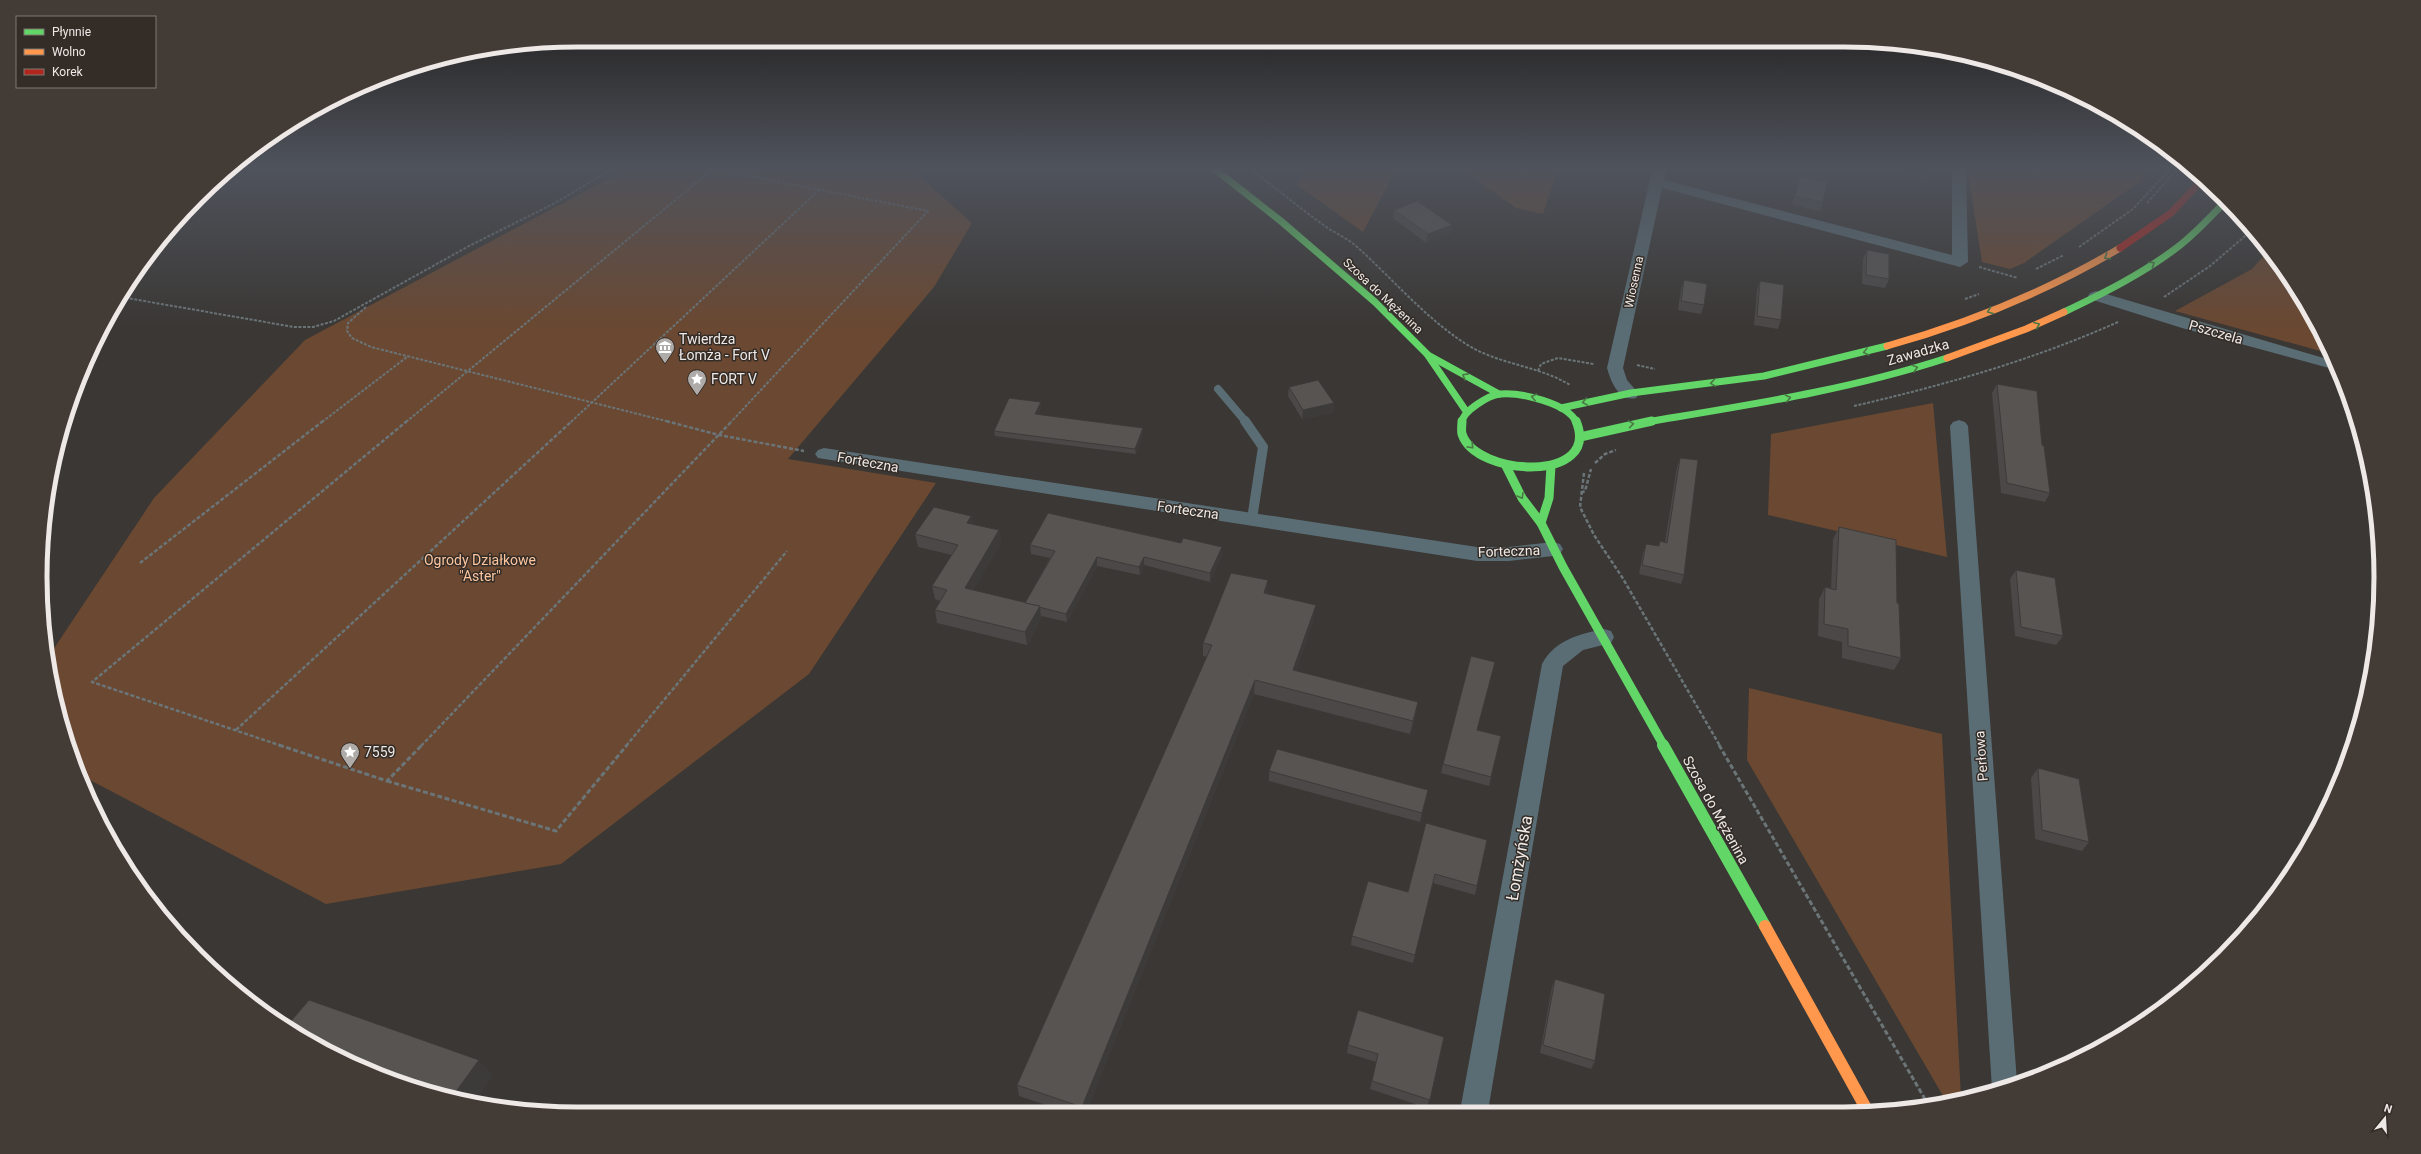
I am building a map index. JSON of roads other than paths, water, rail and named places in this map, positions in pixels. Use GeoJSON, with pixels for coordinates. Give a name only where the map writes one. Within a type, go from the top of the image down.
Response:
{"type":"FeatureCollection","features":[{"type":"Feature","properties":{"kind":"street","name":"Szosa do Mężenina"},"geometry":{"type":"LineString","coordinates":[[1279,220],[1375,302],[1427,354],[1466,411]]}},
{"type":"Feature","properties":{"kind":"street","name":"Wiosenna"},"geometry":{"type":"LineString","coordinates":[[1630,394],[1619,381],[1616,368],[1648,220]]}},
{"type":"Feature","properties":{"kind":"street"},"geometry":{"type":"LineString","coordinates":[[1800,220],[1960,262],[1960,220]]}},
{"type":"Feature","properties":{"kind":"street","name":"Zawadzka"},"geometry":{"type":"LineString","coordinates":[[1561,408],[1589,401],[1630,394],[1752,378],[1827,365],[1927,336],[2051,288],[2086,270],[2128,244],[2161,220]]}},
{"type":"Feature","properties":{"kind":"street","name":"Zawadzka"},"geometry":{"type":"LineString","coordinates":[[1580,437],[1616,426],[1750,406],[1844,382],[1916,368],[1984,347],[2046,322],[2144,269],[2185,240],[2206,220]]}},
{"type":"Feature","properties":{"kind":"street","name":"Pszczela"},"geometry":{"type":"LineString","coordinates":[[2096,296],[2188,325],[2329,364]]}},
{"type":"Feature","properties":{"kind":"street","name":"Szosa do Mężenina"},"geometry":{"type":"LineString","coordinates":[[1427,354],[1499,394]]}},
{"type":"Feature","properties":{"kind":"street"},"geometry":{"type":"LineString","coordinates":[[1499,394],[1528,395],[1542,399],[1561,408],[1571,417],[1578,427],[1580,437],[1578,446],[1572,454],[1551,466],[1529,469],[1506,466],[1490,460],[1476,452],[1467,442],[1462,431],[1461,421],[1466,411],[1480,400],[1499,394]]}},
{"type":"Feature","properties":{"kind":"street","name":"Perłowa"},"geometry":{"type":"LineString","coordinates":[[1959,426],[2004,1082]]}},
{"type":"Feature","properties":{"kind":"street","name":"Forteczna"},"geometry":{"type":"LineString","coordinates":[[824,454],[1477,554],[1509,554],[1553,549]]}},
{"type":"Feature","properties":{"kind":"street","name":"Szosa do Mężenina"},"geometry":{"type":"LineString","coordinates":[[1506,466],[1522,498],[1541,523],[1553,549],[1604,637],[1865,1106]]}},
{"type":"Feature","properties":{"kind":"street"},"geometry":{"type":"LineString","coordinates":[[1541,523],[1549,498],[1551,466]]}},
{"type":"Feature","properties":{"kind":"street","name":"Łomżyńska"},"geometry":{"type":"LineString","coordinates":[[1475,1107],[1553,664],[1562,651],[1567,648],[1604,637]]}},
{"type":"Feature","properties":{"kind":"lane"},"geometry":{"type":"LineString","coordinates":[[1218,389],[1256,434],[1264,447],[1252,519]]}},
{"type":"Feature","properties":{"kind":"place","name":"Twierdza Łomża - Fort V"},"geometry":{"type":"Point","coordinates":[665,364]}},
{"type":"Feature","properties":{"kind":"place","name":"FORT V"},"geometry":{"type":"Point","coordinates":[697,396]}},
{"type":"Feature","properties":{"kind":"place","name":"7559"},"geometry":{"type":"Point","coordinates":[350,769]}},
{"type":"Feature","properties":{"kind":"park label","name":"Ogrody Działkowe \"Aster\""},"geometry":{"type":"Point","coordinates":[480,568]}}]}
